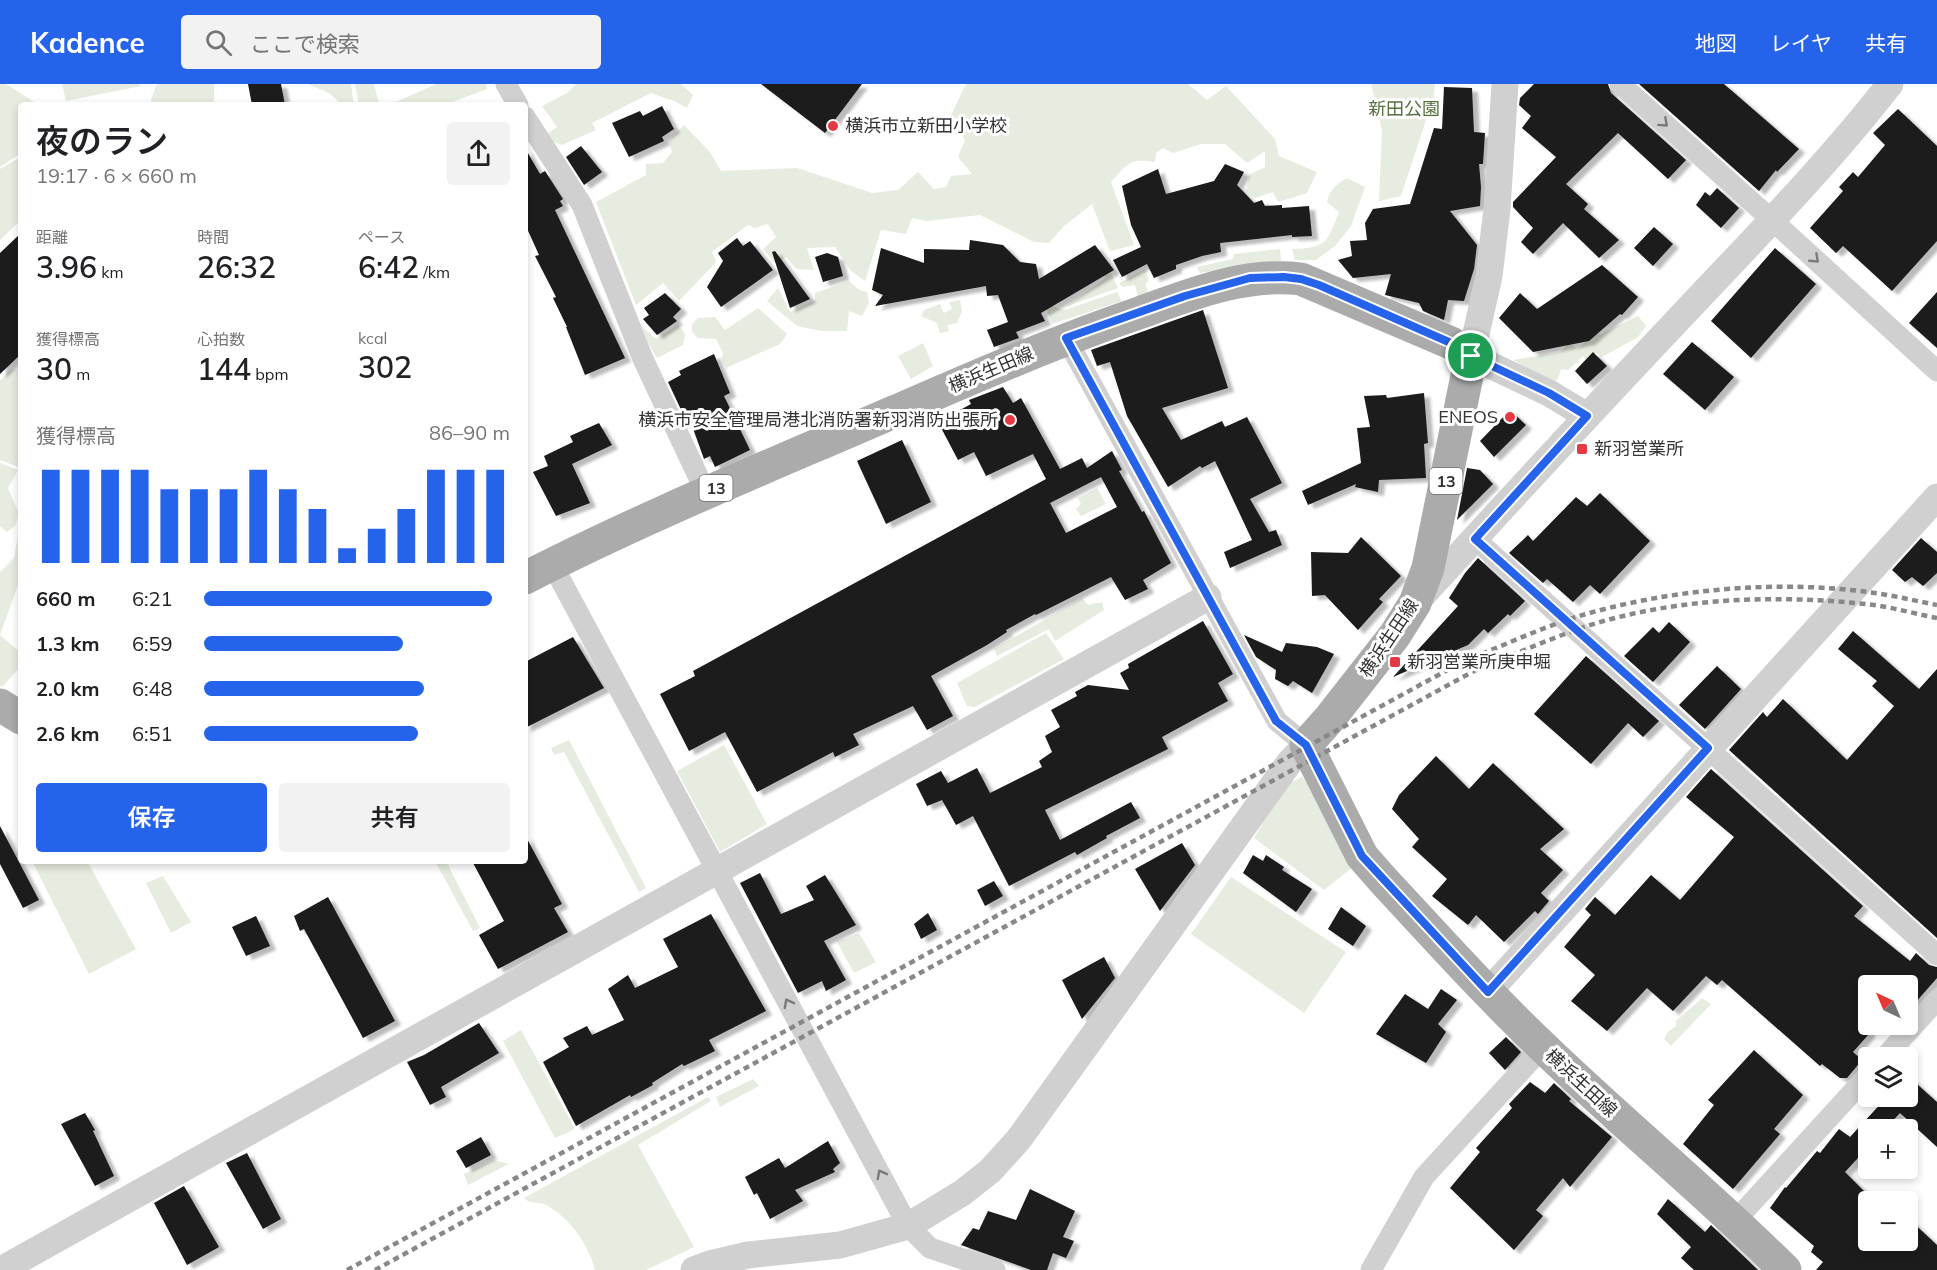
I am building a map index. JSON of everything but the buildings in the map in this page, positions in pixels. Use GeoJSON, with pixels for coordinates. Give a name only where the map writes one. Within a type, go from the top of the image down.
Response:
{"type":"FeatureCollection","features":[{"type":"Feature","properties":{"kind":"main road","name":"横浜生田線"},"geometry":{"type":"LineString","coordinates":[[539,571],[706,493],[1066,338],[1185,296],[1250,278],[1301,279],[1451,343],[1471,356],[1428,568],[1415,603],[1395,635],[1306,745],[1362,856],[1488,992],[1543,1047],[1635,1134],[1735,1221],[1785,1270]]}},
{"type":"Feature","properties":{"kind":"main road"},"geometry":{"type":"LineString","coordinates":[[0,705],[18,716]]}},
{"type":"Feature","properties":{"kind":"street"},"geometry":{"type":"LineString","coordinates":[[506,84],[516,102]]}},
{"type":"Feature","properties":{"kind":"street"},"geometry":{"type":"LineString","coordinates":[[1505,84],[1497,209],[1489,276],[1471,356],[1549,393],[1587,416]]}},
{"type":"Feature","properties":{"kind":"street"},"geometry":{"type":"LineString","coordinates":[[1620,84],[1937,371]]}},
{"type":"Feature","properties":{"kind":"street"},"geometry":{"type":"LineString","coordinates":[[1415,603],[1772,220],[1858,124],[1890,84]]}},
{"type":"Feature","properties":{"kind":"street"},"geometry":{"type":"LineString","coordinates":[[528,122],[582,205],[643,359],[706,493]]}},
{"type":"Feature","properties":{"kind":"street"},"geometry":{"type":"LineString","coordinates":[[694,1270],[748,1255],[840,1245],[908,1226],[962,1193],[990,1171],[1019,1139],[1289,763],[1306,745],[1276,721],[1066,338]]}},
{"type":"Feature","properties":{"kind":"street"},"geometry":{"type":"LineString","coordinates":[[1488,992],[1937,497]]}},
{"type":"Feature","properties":{"kind":"street"},"geometry":{"type":"LineString","coordinates":[[1475,539],[1937,955]]}},
{"type":"Feature","properties":{"kind":"street"},"geometry":{"type":"LineString","coordinates":[[539,571],[717,871],[908,1226],[930,1248],[995,1270]]}},
{"type":"Feature","properties":{"kind":"street"},"geometry":{"type":"LineString","coordinates":[[0,1270],[1208,597]]}},
{"type":"Feature","properties":{"kind":"street"},"geometry":{"type":"LineString","coordinates":[[1894,1047],[1937,1000]]}},
{"type":"Feature","properties":{"kind":"street"},"geometry":{"type":"LineString","coordinates":[[1371,1270],[1424,1177],[1543,1047]]}},
{"type":"Feature","properties":{"kind":"street"},"geometry":{"type":"LineString","coordinates":[[1735,1221],[1858,1086]]}},
{"type":"Feature","properties":{"kind":"green space"},"geometry":{"type":"Polygon","coordinates":[[[0,84],[6,84],[34,102],[18,102],[18,155],[0,167],[0,84]]]}},
{"type":"Feature","properties":{"kind":"green space"},"geometry":{"type":"Polygon","coordinates":[[[62,84],[140,84],[141,86],[66,101],[62,84]]]}},
{"type":"Feature","properties":{"kind":"green space"},"geometry":{"type":"Polygon","coordinates":[[[214,84],[214,102],[151,102],[156,85],[214,84]]]}},
{"type":"Feature","properties":{"kind":"green space"},"geometry":{"type":"Polygon","coordinates":[[[308,84],[351,84],[354,102],[340,102],[329,93],[308,84]]]}},
{"type":"Feature","properties":{"kind":"green space"},"geometry":{"type":"Polygon","coordinates":[[[355,84],[374,84],[378,102],[358,102],[355,84]]]}},
{"type":"Feature","properties":{"kind":"green space"},"geometry":{"type":"Polygon","coordinates":[[[436,84],[486,84],[487,89],[452,102],[396,102],[436,84]]]}},
{"type":"Feature","properties":{"kind":"green space"},"geometry":{"type":"Polygon","coordinates":[[[576,84],[681,84],[693,95],[687,108],[651,93],[592,123],[596,130],[562,145],[551,141],[547,134],[557,127],[542,106],[567,93],[576,84]]]}},
{"type":"Feature","properties":{"kind":"green space"},"geometry":{"type":"Polygon","coordinates":[[[966,84],[1188,84],[1207,100],[1226,86],[1275,139],[1279,156],[1317,172],[1307,193],[1278,202],[1273,192],[1255,198],[1246,191],[1249,175],[1265,167],[1265,151],[1247,163],[1225,144],[1201,144],[1173,153],[1163,148],[1156,153],[1155,162],[1134,162],[1111,182],[1134,245],[1110,251],[1092,204],[1064,226],[1049,243],[1034,242],[980,215],[927,221],[912,218],[906,234],[881,230],[865,281],[851,271],[835,247],[807,248],[814,270],[796,269],[786,257],[776,264],[763,249],[776,237],[768,224],[755,228],[748,225],[712,252],[716,262],[679,301],[663,283],[636,305],[596,202],[646,175],[646,164],[663,163],[672,152],[669,140],[684,125],[710,152],[721,171],[797,168],[872,193],[898,190],[918,172],[934,189],[946,187],[951,176],[972,174],[958,157],[965,140],[950,117],[966,84]]]}},
{"type":"Feature","properties":{"kind":"green space","name":"新田公園"},"geometry":{"type":"Polygon","coordinates":[[[1371,84],[1435,84],[1434,96],[1401,196],[1379,201],[1382,130],[1371,84]]]}},
{"type":"Feature","properties":{"kind":"green space"},"geometry":{"type":"Polygon","coordinates":[[[18,159],[18,223],[0,240],[0,169],[18,159]]]}},
{"type":"Feature","properties":{"kind":"green space"},"geometry":{"type":"Polygon","coordinates":[[[1347,178],[1365,187],[1351,226],[1335,246],[1316,260],[1295,260],[1292,249],[1319,245],[1332,231],[1339,212],[1327,202],[1328,198],[1334,188],[1347,178]]]}},
{"type":"Feature","properties":{"kind":"green space"},"geometry":{"type":"Polygon","coordinates":[[[1280,249],[1281,261],[1200,273],[1197,267],[1233,259],[1234,254],[1280,249]]]}},
{"type":"Feature","properties":{"kind":"green space"},"geometry":{"type":"Polygon","coordinates":[[[1109,269],[1118,288],[1065,307],[1106,278],[1102,272],[1109,269]]]}},
{"type":"Feature","properties":{"kind":"green space"},"geometry":{"type":"Polygon","coordinates":[[[1145,269],[1149,281],[1145,284],[1148,291],[1145,297],[1138,297],[1135,285],[1122,287],[1119,283],[1145,269]]]}},
{"type":"Feature","properties":{"kind":"green space"},"geometry":{"type":"Polygon","coordinates":[[[849,281],[859,290],[867,292],[869,303],[862,316],[849,311],[847,331],[822,331],[797,326],[767,301],[778,288],[790,312],[815,300],[815,293],[849,281]]]}},
{"type":"Feature","properties":{"kind":"green space"},"geometry":{"type":"Polygon","coordinates":[[[1117,292],[1122,301],[1052,324],[1045,304],[1065,310],[1117,292]]]}},
{"type":"Feature","properties":{"kind":"green space"},"geometry":{"type":"Polygon","coordinates":[[[960,300],[962,311],[957,323],[947,325],[949,331],[940,333],[937,323],[921,316],[924,310],[940,304],[944,313],[952,309],[949,302],[960,300]]]}},
{"type":"Feature","properties":{"kind":"green space"},"geometry":{"type":"Polygon","coordinates":[[[758,308],[787,334],[780,344],[726,368],[722,360],[723,353],[716,339],[698,338],[692,332],[692,324],[698,318],[715,317],[725,330],[758,308]]]}},
{"type":"Feature","properties":{"kind":"green space"},"geometry":{"type":"Polygon","coordinates":[[[1638,316],[1646,326],[1638,337],[1602,357],[1596,353],[1587,360],[1583,356],[1568,370],[1561,369],[1557,381],[1537,374],[1513,360],[1560,352],[1570,342],[1577,349],[1596,333],[1601,334],[1638,316]]]}},
{"type":"Feature","properties":{"kind":"green space"},"geometry":{"type":"Polygon","coordinates":[[[678,325],[685,334],[683,345],[657,358],[642,327],[656,339],[678,325]]]}},
{"type":"Feature","properties":{"kind":"green space"},"geometry":{"type":"Polygon","coordinates":[[[923,343],[933,366],[911,379],[898,356],[923,343]]]}},
{"type":"Feature","properties":{"kind":"green space"},"geometry":{"type":"Polygon","coordinates":[[[18,369],[18,467],[0,460],[0,381],[10,370],[18,369]]]}},
{"type":"Feature","properties":{"kind":"green space"},"geometry":{"type":"Polygon","coordinates":[[[0,463],[18,470],[8,488],[18,517],[15,526],[7,532],[0,526],[0,463]]]}},
{"type":"Feature","properties":{"kind":"green space"},"geometry":{"type":"Polygon","coordinates":[[[1097,488],[1106,504],[1081,516],[1076,509],[1081,504],[1078,498],[1097,488]]]}},
{"type":"Feature","properties":{"kind":"green space"},"geometry":{"type":"Polygon","coordinates":[[[18,536],[18,585],[0,635],[0,572],[14,558],[18,536]]]}},
{"type":"Feature","properties":{"kind":"green space"},"geometry":{"type":"Polygon","coordinates":[[[1082,598],[1088,605],[1102,602],[1104,610],[1055,641],[1049,629],[997,656],[994,649],[1082,598]]]}},
{"type":"Feature","properties":{"kind":"green space"},"geometry":{"type":"Polygon","coordinates":[[[1046,633],[1064,659],[975,707],[967,706],[957,683],[1046,633]]]}},
{"type":"Feature","properties":{"kind":"green space"},"geometry":{"type":"Polygon","coordinates":[[[0,635],[18,650],[18,669],[2,687],[0,686],[0,635]]]}},
{"type":"Feature","properties":{"kind":"green space"},"geometry":{"type":"Polygon","coordinates":[[[569,740],[646,888],[639,892],[564,752],[554,755],[551,748],[569,740]]]}},
{"type":"Feature","properties":{"kind":"green space"},"geometry":{"type":"Polygon","coordinates":[[[724,745],[767,824],[720,852],[677,771],[724,745]]]}},
{"type":"Feature","properties":{"kind":"green space"},"geometry":{"type":"Polygon","coordinates":[[[1302,777],[1314,791],[1353,867],[1324,890],[1254,838],[1285,785],[1302,777]]]}},
{"type":"Feature","properties":{"kind":"green space"},"geometry":{"type":"Polygon","coordinates":[[[34,864],[89,864],[136,949],[89,974],[34,864]]]}},
{"type":"Feature","properties":{"kind":"green space"},"geometry":{"type":"Polygon","coordinates":[[[437,864],[448,864],[480,928],[473,931],[437,864]]]}},
{"type":"Feature","properties":{"kind":"green space"},"geometry":{"type":"Polygon","coordinates":[[[163,876],[191,922],[171,933],[146,883],[163,876]]]}},
{"type":"Feature","properties":{"kind":"green space"},"geometry":{"type":"Polygon","coordinates":[[[1231,877],[1346,952],[1304,1013],[1191,934],[1231,877]]]}},
{"type":"Feature","properties":{"kind":"green space"},"geometry":{"type":"Polygon","coordinates":[[[859,933],[876,962],[854,973],[837,942],[859,933]]]}},
{"type":"Feature","properties":{"kind":"green space"},"geometry":{"type":"Polygon","coordinates":[[[1702,998],[1711,1004],[1671,1046],[1664,1039],[1668,1032],[1676,1026],[1676,1021],[1702,998]]]}},
{"type":"Feature","properties":{"kind":"green space"},"geometry":{"type":"Polygon","coordinates":[[[521,1030],[575,1129],[555,1138],[503,1041],[521,1030]]]}},
{"type":"Feature","properties":{"kind":"green space"},"geometry":{"type":"Polygon","coordinates":[[[753,1079],[759,1086],[720,1107],[716,1097],[753,1079]]]}},
{"type":"Feature","properties":{"kind":"green space"},"geometry":{"type":"Polygon","coordinates":[[[708,1097],[711,1101],[638,1145],[694,1247],[646,1270],[595,1270],[588,1251],[570,1224],[546,1205],[524,1198],[708,1097]]]}},
{"type":"Feature","properties":{"kind":"green space"},"geometry":{"type":"Polygon","coordinates":[[[493,1160],[509,1164],[468,1185],[464,1174],[493,1160]]]}},
{"type":"Feature","properties":{"kind":"railway"},"geometry":{"type":"LineString","coordinates":[[347,1270],[1464,661],[1532,633],[1608,608],[1723,589],[1762,587],[1839,589],[1875,593],[1937,605]]}},
{"type":"Feature","properties":{"kind":"railway"},"geometry":{"type":"LineString","coordinates":[[375,1270],[1474,671],[1584,627],[1655,609],[1691,604],[1765,599],[1838,602],[1882,606],[1937,618]]}},
{"type":"Feature","properties":{"kind":"place","name":"横浜市立新田小学校"},"geometry":{"type":"Point","coordinates":[833,126]}},
{"type":"Feature","properties":{"kind":"place","name":"ENEOS"},"geometry":{"type":"Point","coordinates":[1510,417]}},
{"type":"Feature","properties":{"kind":"place","name":"横浜市安全管理局港北消防署新羽消防出張所"},"geometry":{"type":"Point","coordinates":[1010,420]}},
{"type":"Feature","properties":{"kind":"place","name":"新羽営業所"},"geometry":{"type":"Point","coordinates":[1582,449]}},
{"type":"Feature","properties":{"kind":"place","name":"新羽営業所庚申堀"},"geometry":{"type":"Point","coordinates":[1395,662]}},
{"type":"Feature","properties":{"kind":"route"},"geometry":{"type":"LineString","coordinates":[[1284,277],[1301,279],[1319,285],[1451,343],[1471,356],[1549,393],[1587,416],[1475,539],[1708,748],[1488,992],[1362,856],[1306,745],[1276,721],[1066,338],[1185,296],[1250,278],[1284,277]]}}]}
